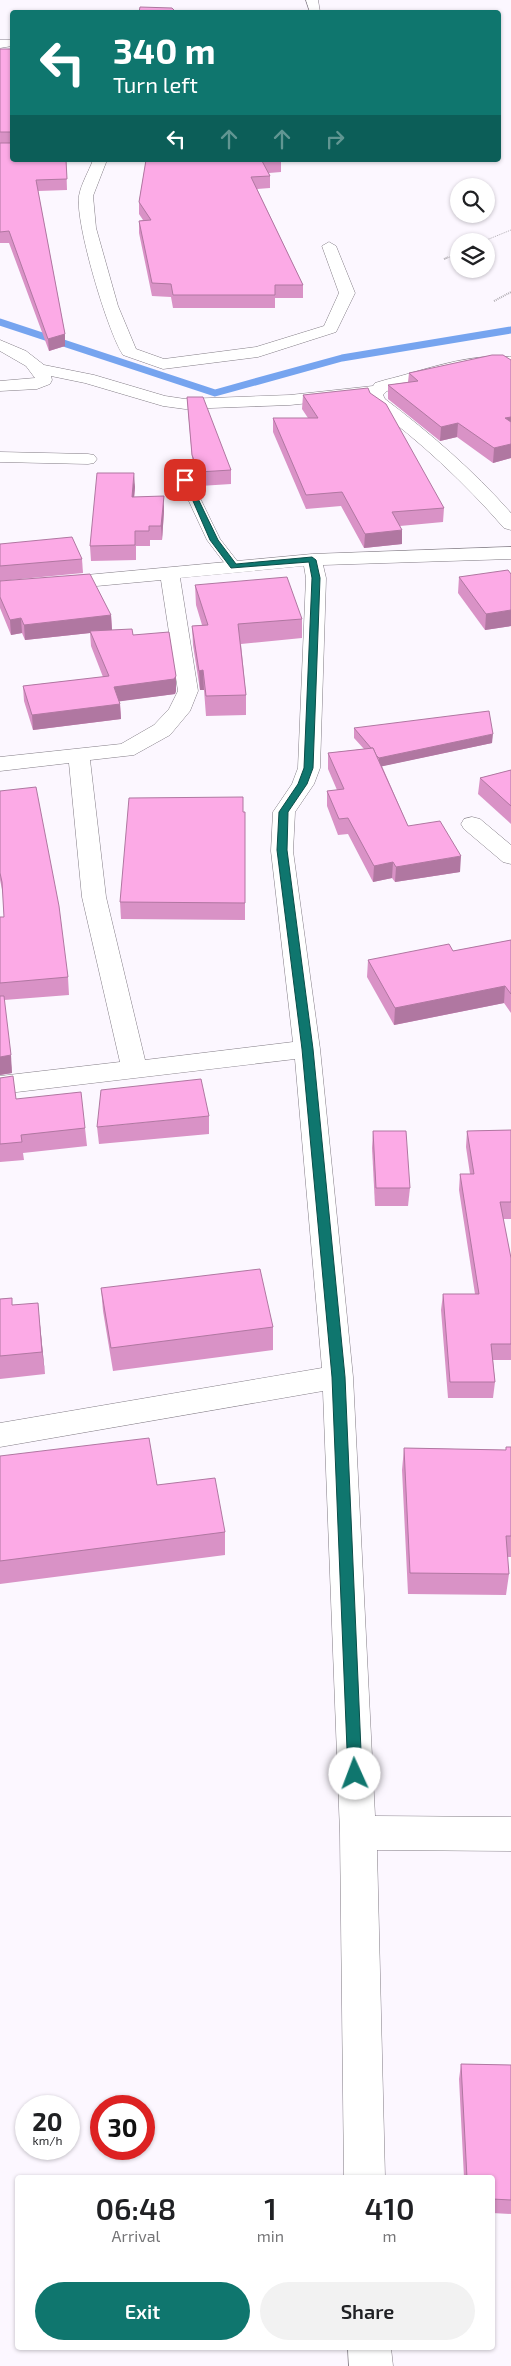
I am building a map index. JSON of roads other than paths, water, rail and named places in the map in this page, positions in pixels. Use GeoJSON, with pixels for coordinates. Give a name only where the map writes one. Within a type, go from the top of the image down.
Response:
{"type":"FeatureCollection","features":[{"type":"Feature","properties":{"kind":"street"},"geometry":{"type":"LineString","coordinates":[[99,162],[86,196],[89,228],[110,306],[129,352],[163,364],[258,352],[330,329],[347,293],[329,246]]}},
{"type":"Feature","properties":{"kind":"street"},"geometry":{"type":"LineString","coordinates":[[0,345],[20,354],[41,369],[88,379],[163,401],[185,404],[290,400],[377,391]]}},
{"type":"Feature","properties":{"kind":"street"},"geometry":{"type":"LineString","coordinates":[[511,362],[494,360],[391,384],[381,387],[375,395],[377,401],[409,424],[498,508],[511,524]]}},
{"type":"Feature","properties":{"kind":"street"},"geometry":{"type":"LineString","coordinates":[[0,386],[37,384],[44,380],[41,369]]}},
{"type":"Feature","properties":{"kind":"street"},"geometry":{"type":"LineString","coordinates":[[0,457],[88,459]]}},
{"type":"Feature","properties":{"kind":"street"},"geometry":{"type":"LineString","coordinates":[[0,589],[312,560],[511,553]]}},
{"type":"Feature","properties":{"kind":"street"},"geometry":{"type":"LineString","coordinates":[[312,560],[316,578],[309,768],[302,784],[284,812],[282,850],[308,1049],[338,1377],[358,1833],[365,2175]]}},
{"type":"Feature","properties":{"kind":"street"},"geometry":{"type":"LineString","coordinates":[[0,764],[126,750],[162,730],[179,711],[188,690],[170,573]]}},
{"type":"Feature","properties":{"kind":"street"},"geometry":{"type":"LineString","coordinates":[[79,756],[94,897],[134,1069]]}},
{"type":"Feature","properties":{"kind":"street"},"geometry":{"type":"LineString","coordinates":[[472,824],[511,857]]}},
{"type":"Feature","properties":{"kind":"street"},"geometry":{"type":"LineString","coordinates":[[0,1085],[308,1049]]}},
{"type":"Feature","properties":{"kind":"street"},"geometry":{"type":"LineString","coordinates":[[0,1435],[338,1377]]}},
{"type":"Feature","properties":{"kind":"street"},"geometry":{"type":"LineString","coordinates":[[358,1833],[511,1834]]}},
{"type":"Feature","properties":{"kind":"street"},"geometry":{"type":"LineString","coordinates":[[370,2350],[371,2366]]}},
{"type":"Feature","properties":{"kind":"lane"},"geometry":{"type":"LineString","coordinates":[[178,465],[214,540],[234,566]]}},
{"type":"Feature","properties":{"kind":"waterway"},"geometry":{"type":"LineString","coordinates":[[0,322],[215,393],[342,358],[511,330]]}}]}
